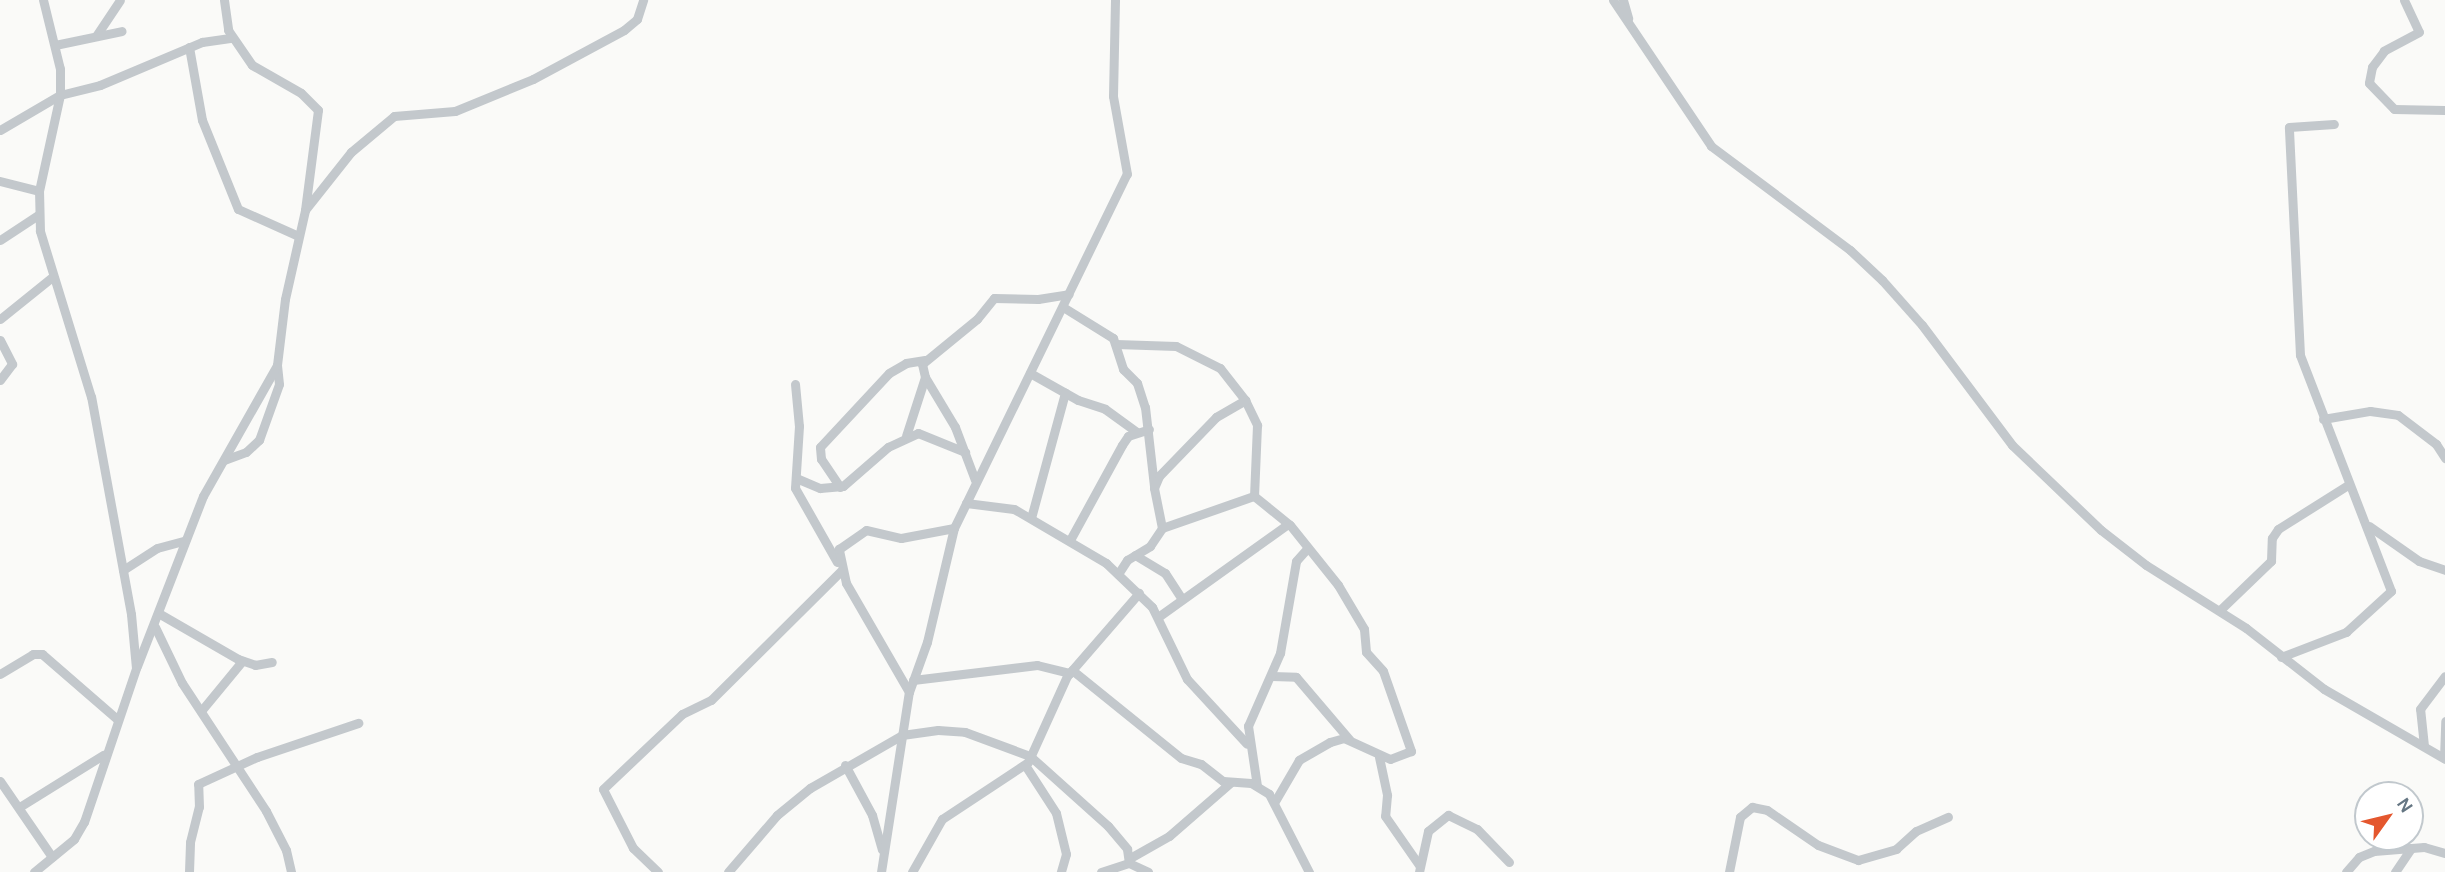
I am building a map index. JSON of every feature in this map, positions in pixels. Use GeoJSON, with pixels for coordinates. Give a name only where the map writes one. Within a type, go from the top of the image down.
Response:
{"type":"FeatureCollection","features":[{"type":"Feature","properties":{"kind":"street"},"geometry":{"type":"LineString","coordinates":[[43,0],[55,45],[61,95],[39,191],[38,215],[51,278],[91,397],[123,570],[136,667]]}},
{"type":"Feature","properties":{"kind":"street"},"geometry":{"type":"LineString","coordinates":[[96,36],[120,0]]}},
{"type":"Feature","properties":{"kind":"street"},"geometry":{"type":"LineString","coordinates":[[224,0],[232,38],[252,65],[301,93],[318,110],[305,210],[296,235],[276,365],[279,384],[259,440],[246,452],[224,460]]}},
{"type":"Feature","properties":{"kind":"street"},"geometry":{"type":"LineString","coordinates":[[305,210],[351,152],[394,116],[455,111],[533,79],[624,30],[637,19],[643,0]]}},
{"type":"Feature","properties":{"kind":"street"},"geometry":{"type":"LineString","coordinates":[[881,872],[909,692],[927,642],[954,528],[975,480],[1127,174],[1113,96],[1115,0]]}},
{"type":"Feature","properties":{"kind":"street"},"geometry":{"type":"LineString","coordinates":[[1613,0],[1711,146],[1850,250],[1882,280],[2027,461],[2123,548],[2220,610],[2364,715],[2445,759]]}},
{"type":"Feature","properties":{"kind":"street"},"geometry":{"type":"LineString","coordinates":[[1623,0],[1629,23]]}},
{"type":"Feature","properties":{"kind":"street"},"geometry":{"type":"LineString","coordinates":[[2404,0],[2419,32],[2384,51],[2372,67],[2369,83],[2394,108],[2445,110]]}},
{"type":"Feature","properties":{"kind":"street"},"geometry":{"type":"LineString","coordinates":[[55,45],[122,31]]}},
{"type":"Feature","properties":{"kind":"street"},"geometry":{"type":"LineString","coordinates":[[0,130],[61,95],[100,85],[190,47],[232,38]]}},
{"type":"Feature","properties":{"kind":"street"},"geometry":{"type":"LineString","coordinates":[[190,47],[202,120],[238,209],[296,235]]}},
{"type":"Feature","properties":{"kind":"street"},"geometry":{"type":"LineString","coordinates":[[2281,656],[2311,642],[2340,635],[2388,596],[2384,565],[2369,526],[2348,485],[2300,355],[2289,127],[2334,124]]}},
{"type":"Feature","properties":{"kind":"street"},"geometry":{"type":"LineString","coordinates":[[0,181],[39,191]]}},
{"type":"Feature","properties":{"kind":"street"},"geometry":{"type":"LineString","coordinates":[[0,240],[38,215]]}},
{"type":"Feature","properties":{"kind":"street"},"geometry":{"type":"LineString","coordinates":[[0,319],[51,278]]}},
{"type":"Feature","properties":{"kind":"street"},"geometry":{"type":"LineString","coordinates":[[840,488],[821,459],[820,447],[889,373],[906,363],[925,360],[977,318],[994,298],[1038,299],[1069,294]]}},
{"type":"Feature","properties":{"kind":"street"},"geometry":{"type":"LineString","coordinates":[[1063,307],[1088,327],[1109,335],[1116,344],[1123,369],[1141,391],[1149,429],[1154,486],[1162,528]]}},
{"type":"Feature","properties":{"kind":"street"},"geometry":{"type":"LineString","coordinates":[[0,341],[12,364],[0,380]]}},
{"type":"Feature","properties":{"kind":"street"},"geometry":{"type":"LineString","coordinates":[[1116,344],[1191,351],[1220,368],[1245,400],[1257,425],[1260,444],[1254,496]]}},
{"type":"Feature","properties":{"kind":"street"},"geometry":{"type":"LineString","coordinates":[[796,478],[820,488],[840,488],[906,436],[925,377],[925,360]]}},
{"type":"Feature","properties":{"kind":"street"},"geometry":{"type":"LineString","coordinates":[[34,872],[74,839],[84,822],[103,755],[136,667],[160,614],[183,541],[276,365]]}},
{"type":"Feature","properties":{"kind":"street"},"geometry":{"type":"LineString","coordinates":[[1030,373],[1065,393],[1105,409],[1137,432]]}},
{"type":"Feature","properties":{"kind":"street"},"geometry":{"type":"LineString","coordinates":[[925,377],[956,427],[975,480]]}},
{"type":"Feature","properties":{"kind":"street"},"geometry":{"type":"LineString","coordinates":[[795,384],[799,426],[797,492],[909,692]]}},
{"type":"Feature","properties":{"kind":"street"},"geometry":{"type":"LineString","coordinates":[[1031,518],[1065,393]]}},
{"type":"Feature","properties":{"kind":"street"},"geometry":{"type":"LineString","coordinates":[[1154,486],[1216,418],[1245,400]]}},
{"type":"Feature","properties":{"kind":"street"},"geometry":{"type":"LineString","coordinates":[[2323,419],[2370,411],[2398,415],[2436,444],[2445,458]]}},
{"type":"Feature","properties":{"kind":"street"},"geometry":{"type":"LineString","coordinates":[[1070,540],[1117,452],[1137,432],[1149,429]]}},
{"type":"Feature","properties":{"kind":"street"},"geometry":{"type":"LineString","coordinates":[[906,436],[924,435],[965,452]]}},
{"type":"Feature","properties":{"kind":"street"},"geometry":{"type":"LineString","coordinates":[[2220,610],[2271,561],[2272,538],[2278,529],[2348,485]]}},
{"type":"Feature","properties":{"kind":"street"},"geometry":{"type":"LineString","coordinates":[[1254,496],[1288,524],[1306,550],[1338,585],[1364,629],[1366,652],[1383,671],[1395,714],[1410,741],[1411,751],[1404,757],[1379,757],[1351,741],[1296,677],[1272,676]]}},
{"type":"Feature","properties":{"kind":"street"},"geometry":{"type":"LineString","coordinates":[[1118,574],[1135,555],[1150,546],[1162,528],[1254,496]]}},
{"type":"Feature","properties":{"kind":"street"},"geometry":{"type":"LineString","coordinates":[[966,503],[1002,506],[1031,518],[1070,540],[1118,574],[1139,593],[1158,617],[1187,678],[1247,744]]}},
{"type":"Feature","properties":{"kind":"street"},"geometry":{"type":"LineString","coordinates":[[1158,617],[1241,562],[1288,524]]}},
{"type":"Feature","properties":{"kind":"street"},"geometry":{"type":"LineString","coordinates":[[2369,526],[2419,561],[2445,570]]}},
{"type":"Feature","properties":{"kind":"street"},"geometry":{"type":"LineString","coordinates":[[658,872],[633,848],[603,789],[682,714],[711,700],[841,570],[842,544],[866,530],[901,538],[954,528]]}},
{"type":"Feature","properties":{"kind":"street"},"geometry":{"type":"LineString","coordinates":[[123,570],[158,548],[183,541]]}},
{"type":"Feature","properties":{"kind":"street"},"geometry":{"type":"LineString","coordinates":[[1257,786],[1247,744],[1248,726],[1272,676],[1282,647],[1296,561],[1306,550]]}},
{"type":"Feature","properties":{"kind":"street"},"geometry":{"type":"LineString","coordinates":[[1135,555],[1165,573],[1182,599]]}},
{"type":"Feature","properties":{"kind":"street"},"geometry":{"type":"LineString","coordinates":[[912,872],[942,819],[1028,760],[1071,671],[1139,593]]}},
{"type":"Feature","properties":{"kind":"street"},"geometry":{"type":"LineString","coordinates":[[160,614],[242,661],[255,665],[272,662]]}},
{"type":"Feature","properties":{"kind":"street"},"geometry":{"type":"LineString","coordinates":[[155,627],[201,711],[237,765],[286,850],[291,872]]}},
{"type":"Feature","properties":{"kind":"street"},"geometry":{"type":"LineString","coordinates":[[0,674],[33,654],[41,654],[117,719]]}},
{"type":"Feature","properties":{"kind":"street"},"geometry":{"type":"LineString","coordinates":[[201,711],[242,661]]}},
{"type":"Feature","properties":{"kind":"street"},"geometry":{"type":"LineString","coordinates":[[913,681],[1037,665],[1071,671],[1108,695],[1163,746],[1230,783],[1257,786],[1275,801],[1309,872]]}},
{"type":"Feature","properties":{"kind":"street"},"geometry":{"type":"LineString","coordinates":[[2424,746],[2420,709],[2445,677]]}},
{"type":"Feature","properties":{"kind":"street"},"geometry":{"type":"LineString","coordinates":[[2445,720],[2445,759]]}},
{"type":"Feature","properties":{"kind":"street"},"geometry":{"type":"LineString","coordinates":[[189,872],[190,842],[199,807],[196,786],[237,765],[358,723]]}},
{"type":"Feature","properties":{"kind":"street"},"geometry":{"type":"LineString","coordinates":[[728,872],[777,815],[845,765],[902,735],[965,732],[1028,760],[1108,826],[1129,860],[1148,872]]}},
{"type":"Feature","properties":{"kind":"street"},"geometry":{"type":"LineString","coordinates":[[1275,801],[1299,760],[1330,742],[1351,741]]}},
{"type":"Feature","properties":{"kind":"street"},"geometry":{"type":"LineString","coordinates":[[20,806],[103,755]]}},
{"type":"Feature","properties":{"kind":"street"},"geometry":{"type":"LineString","coordinates":[[1379,757],[1387,795],[1385,816],[1419,869]]}},
{"type":"Feature","properties":{"kind":"street"},"geometry":{"type":"LineString","coordinates":[[1028,760],[1056,813],[1066,858],[1061,872]]}},
{"type":"Feature","properties":{"kind":"street"},"geometry":{"type":"LineString","coordinates":[[845,765],[872,815],[882,852]]}},
{"type":"Feature","properties":{"kind":"street"},"geometry":{"type":"LineString","coordinates":[[0,781],[20,806],[52,857]]}},
{"type":"Feature","properties":{"kind":"street"},"geometry":{"type":"LineString","coordinates":[[1101,872],[1129,860],[1169,836],[1230,783]]}},
{"type":"Feature","properties":{"kind":"street"},"geometry":{"type":"LineString","coordinates":[[1728,872],[1746,809],[1767,810],[1818,845],[1858,860],[1896,849],[1916,831],[1948,817]]}},
{"type":"Feature","properties":{"kind":"street"},"geometry":{"type":"LineString","coordinates":[[1419,869],[1432,824],[1448,815],[1478,829],[1509,862]]}},
{"type":"Feature","properties":{"kind":"street"},"geometry":{"type":"LineString","coordinates":[[2424,850],[2445,853]]}},
{"type":"Feature","properties":{"kind":"street"},"geometry":{"type":"LineString","coordinates":[[2346,872],[2365,854],[2388,851]]}},
{"type":"Feature","properties":{"kind":"street"},"geometry":{"type":"LineString","coordinates":[[2395,872],[2409,851]]}}]}
